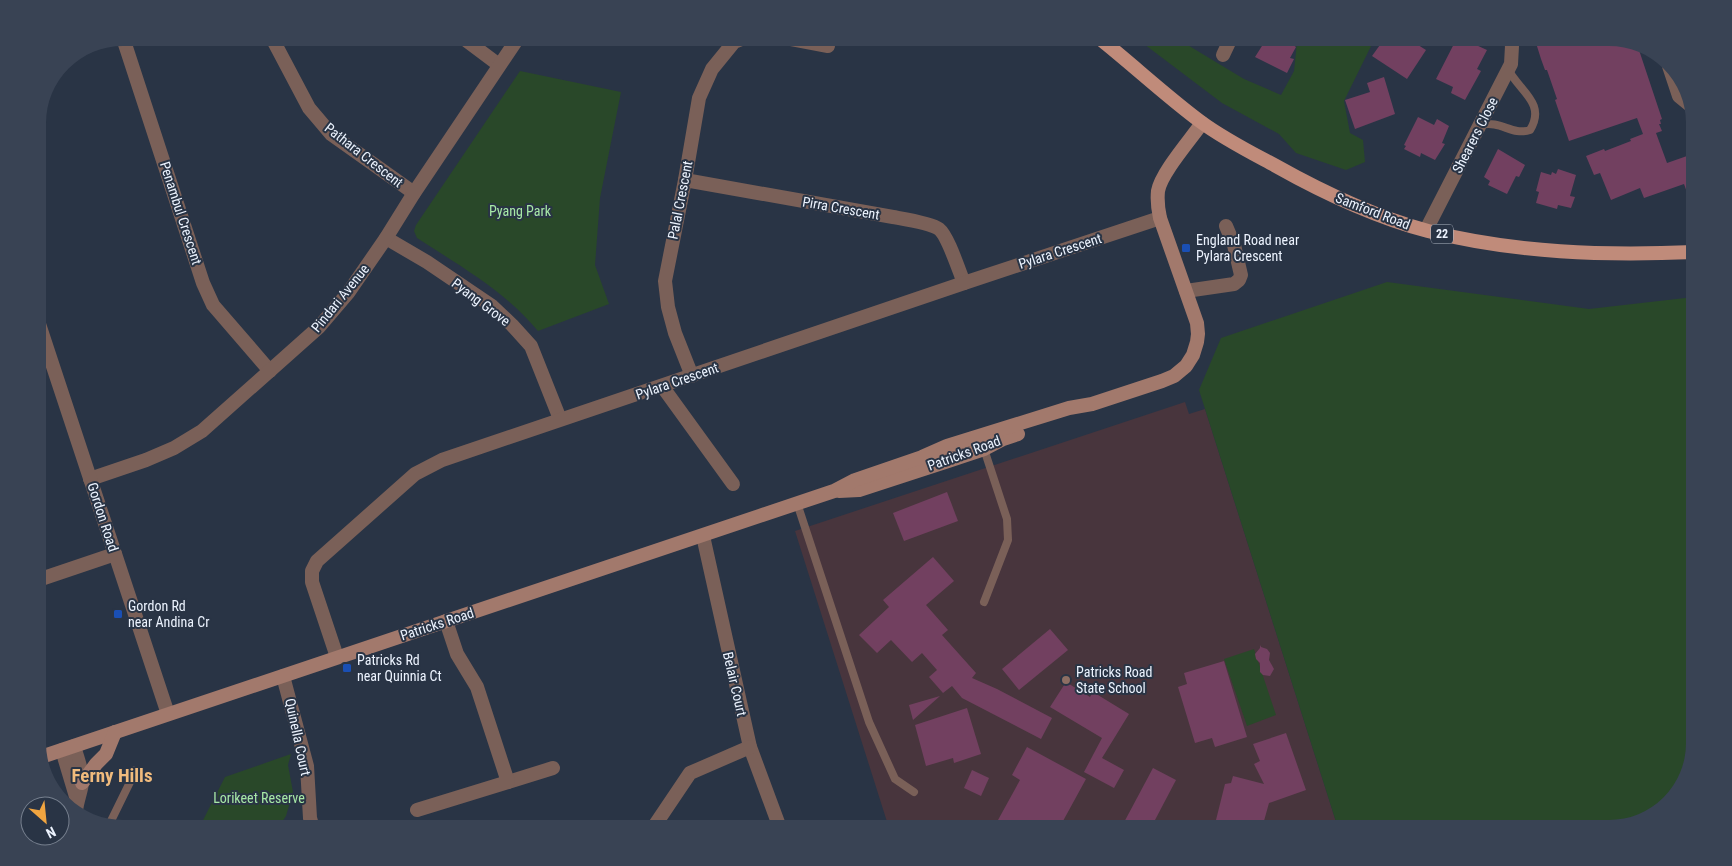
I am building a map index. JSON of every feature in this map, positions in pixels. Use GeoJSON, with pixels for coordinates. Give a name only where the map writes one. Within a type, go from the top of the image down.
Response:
{"type":"FeatureCollection","features":[{"type":"Feature","properties":{"kind":"main road","name":"Samford Road"},"geometry":{"type":"LineString","coordinates":[[1109,46],[1202,123],[1246,150],[1323,191],[1376,214],[1426,230],[1483,242],[1539,250],[1650,254],[1686,252]]}},
{"type":"Feature","properties":{"kind":"main road"},"geometry":{"type":"LineString","coordinates":[[1186,291],[1160,218],[1157,205],[1158,190],[1162,178],[1202,123]]}},
{"type":"Feature","properties":{"kind":"main road","name":"Patricks Road"},"geometry":{"type":"LineString","coordinates":[[48,755],[703,536],[834,491],[855,480],[922,457],[947,446],[1069,408],[1092,404],[1174,376],[1186,366],[1193,355],[1198,334],[1186,291]]}},
{"type":"Feature","properties":{"kind":"main road","name":"Patricks Road"},"geometry":{"type":"LineString","coordinates":[[834,491],[859,490],[984,448],[1003,439],[1072,416],[1092,404]]}},
{"type":"Feature","properties":{"kind":"main road"},"geometry":{"type":"LineString","coordinates":[[82,783],[106,754],[115,732]]}},
{"type":"Feature","properties":{"kind":"street","name":"Penambul Crescent"},"geometry":{"type":"LineString","coordinates":[[126,46],[204,283],[213,304],[270,371]]}},
{"type":"Feature","properties":{"kind":"street","name":"Pathara Crescent"},"geometry":{"type":"LineString","coordinates":[[276,46],[309,108],[331,134],[414,193]]}},
{"type":"Feature","properties":{"kind":"street"},"geometry":{"type":"LineString","coordinates":[[473,46],[499,66]]}},
{"type":"Feature","properties":{"kind":"street","name":"Pindari Avenue"},"geometry":{"type":"LineString","coordinates":[[90,479],[146,460],[174,448],[202,431],[319,327],[348,293],[386,238],[513,46]]}},
{"type":"Feature","properties":{"kind":"street","name":"Palal Crescent"},"geometry":{"type":"LineString","coordinates":[[692,376],[675,333],[668,308],[665,281],[699,98],[712,69],[731,46]]}},
{"type":"Feature","properties":{"kind":"street"},"geometry":{"type":"LineString","coordinates":[[1223,55],[1227,46]]}},
{"type":"Feature","properties":{"kind":"street","name":"Shearers Close"},"geometry":{"type":"LineString","coordinates":[[1426,230],[1511,64],[1512,46]]}},
{"type":"Feature","properties":{"kind":"street"},"geometry":{"type":"LineString","coordinates":[[1675,84],[1682,98]]}},
{"type":"Feature","properties":{"kind":"street","name":"Pirra Crescent"},"geometry":{"type":"LineString","coordinates":[[685,180],[893,217],[939,229],[949,246],[964,282]]}},
{"type":"Feature","properties":{"kind":"street","name":"Pylara Crescent"},"geometry":{"type":"LineString","coordinates":[[338,657],[312,582],[312,571],[317,561],[415,474],[442,460],[560,419],[692,376],[964,282],[1160,218]]}},
{"type":"Feature","properties":{"kind":"street"},"geometry":{"type":"LineString","coordinates":[[1186,291],[1234,284],[1239,280],[1241,275],[1234,245],[1226,226]]}},
{"type":"Feature","properties":{"kind":"street","name":"Pyang Grove"},"geometry":{"type":"LineString","coordinates":[[386,238],[427,262],[492,306],[512,325],[531,346],[560,419]]}},
{"type":"Feature","properties":{"kind":"street","name":"Gordon Road"},"geometry":{"type":"LineString","coordinates":[[46,344],[168,714]]}},
{"type":"Feature","properties":{"kind":"street"},"geometry":{"type":"LineString","coordinates":[[662,386],[733,484]]}},
{"type":"Feature","properties":{"kind":"street","name":"Belair Court"},"geometry":{"type":"LineString","coordinates":[[703,536],[750,747],[777,820]]}},
{"type":"Feature","properties":{"kind":"street"},"geometry":{"type":"LineString","coordinates":[[46,577],[115,554]]}},
{"type":"Feature","properties":{"kind":"street"},"geometry":{"type":"LineString","coordinates":[[446,621],[458,654],[477,687],[508,782]]}},
{"type":"Feature","properties":{"kind":"street","name":"Quinella Court"},"geometry":{"type":"LineString","coordinates":[[283,676],[306,766],[311,820]]}},
{"type":"Feature","properties":{"kind":"street"},"geometry":{"type":"LineString","coordinates":[[658,820],[690,772],[750,747]]}},
{"type":"Feature","properties":{"kind":"street"},"geometry":{"type":"LineString","coordinates":[[68,748],[81,771],[82,783],[77,804]]}},
{"type":"Feature","properties":{"kind":"street"},"geometry":{"type":"LineString","coordinates":[[68,748],[76,803]]}},
{"type":"Feature","properties":{"kind":"street"},"geometry":{"type":"LineString","coordinates":[[418,810],[553,768]]}},
{"type":"Feature","properties":{"kind":"lane"},"geometry":{"type":"LineString","coordinates":[[1480,126],[1494,123],[1521,132],[1530,130],[1535,122],[1536,115],[1530,98],[1512,78],[1508,69]]}},
{"type":"Feature","properties":{"kind":"lane"},"geometry":{"type":"LineString","coordinates":[[984,448],[1007,519],[1008,540],[984,602]]}},
{"type":"Feature","properties":{"kind":"lane"},"geometry":{"type":"LineString","coordinates":[[797,503],[869,722],[895,779],[914,792]]}},
{"type":"Feature","properties":{"kind":"lane"},"geometry":{"type":"LineString","coordinates":[[111,818],[133,776],[134,770]]}},
{"type":"Feature","properties":{"kind":"shaded area","name":"Patricks Road State School"},"geometry":{"type":"Polygon","coordinates":[[[1185,402],[1189,414],[1205,409],[1335,820],[886,820],[795,531],[1185,402]]]}},
{"type":"Feature","properties":{"kind":"green space"},"geometry":{"type":"Polygon","coordinates":[[[1147,46],[1189,46],[1244,79],[1281,95],[1294,71],[1297,46],[1371,46],[1344,101],[1350,133],[1363,140],[1365,162],[1346,170],[1296,153],[1279,134],[1222,103],[1147,46]]]}},
{"type":"Feature","properties":{"kind":"green space","name":"Pyang Park"},"geometry":{"type":"Polygon","coordinates":[[[520,71],[621,92],[600,198],[595,265],[609,304],[538,331],[497,291],[417,238],[414,231],[416,225],[520,71]]]}},
{"type":"Feature","properties":{"kind":"green space"},"geometry":{"type":"Polygon","coordinates":[[[1387,282],[1589,309],[1686,298],[1686,742],[1682,767],[1678,777],[1663,797],[1638,814],[1608,820],[1335,820],[1199,390],[1221,338],[1387,282]]]}},
{"type":"Feature","properties":{"kind":"green space"},"geometry":{"type":"Polygon","coordinates":[[[1254,649],[1276,715],[1247,726],[1224,659],[1254,649]]]}},
{"type":"Feature","properties":{"kind":"green space","name":"Lorikeet Reserve"},"geometry":{"type":"Polygon","coordinates":[[[291,754],[288,765],[293,792],[283,820],[203,820],[225,777],[291,754]]]}},
{"type":"Feature","properties":{"kind":"building"},"geometry":{"type":"Polygon","coordinates":[[[1262,46],[1296,47],[1290,58],[1294,59],[1287,73],[1255,57],[1262,46]]]}},
{"type":"Feature","properties":{"kind":"building"},"geometry":{"type":"Polygon","coordinates":[[[1379,46],[1420,46],[1426,50],[1407,79],[1372,56],[1379,46]]]}},
{"type":"Feature","properties":{"kind":"building"},"geometry":{"type":"Polygon","coordinates":[[[1453,46],[1478,46],[1487,50],[1477,69],[1481,71],[1465,100],[1451,93],[1453,87],[1436,79],[1453,46]]]}},
{"type":"Feature","properties":{"kind":"building"},"geometry":{"type":"Polygon","coordinates":[[[1537,46],[1608,46],[1640,53],[1662,119],[1660,120],[1661,124],[1659,124],[1662,131],[1656,133],[1667,163],[1686,156],[1686,190],[1684,184],[1644,198],[1640,188],[1611,200],[1600,173],[1594,175],[1586,156],[1631,141],[1630,139],[1643,134],[1637,118],[1569,141],[1555,100],[1557,99],[1547,70],[1545,70],[1537,46]]]}},
{"type":"Feature","properties":{"kind":"building"},"geometry":{"type":"Polygon","coordinates":[[[1384,77],[1395,114],[1355,129],[1345,100],[1370,92],[1367,83],[1384,77]]]}},
{"type":"Feature","properties":{"kind":"building"},"geometry":{"type":"Polygon","coordinates":[[[1418,117],[1434,125],[1437,119],[1449,126],[1442,143],[1445,144],[1435,160],[1421,153],[1420,157],[1404,149],[1406,146],[1404,145],[1418,117]]]}},
{"type":"Feature","properties":{"kind":"building"},"geometry":{"type":"Polygon","coordinates":[[[1498,149],[1525,165],[1519,177],[1516,176],[1507,194],[1488,185],[1490,181],[1484,177],[1498,149]]]}},
{"type":"Feature","properties":{"kind":"building"},"geometry":{"type":"Polygon","coordinates":[[[1558,169],[1576,175],[1570,196],[1575,197],[1571,208],[1558,205],[1557,209],[1536,203],[1539,192],[1536,191],[1541,172],[1551,175],[1552,172],[1556,174],[1558,169]]]}},
{"type":"Feature","properties":{"kind":"building"},"geometry":{"type":"Polygon","coordinates":[[[947,492],[958,521],[904,541],[893,513],[947,492]]]}},
{"type":"Feature","properties":{"kind":"building"},"geometry":{"type":"Polygon","coordinates":[[[933,557],[954,581],[926,605],[948,630],[942,635],[976,673],[972,678],[1052,718],[1041,739],[962,698],[952,686],[943,693],[929,677],[937,670],[922,653],[912,662],[891,640],[877,653],[859,635],[889,607],[883,600],[933,557]]]}},
{"type":"Feature","properties":{"kind":"building"},"geometry":{"type":"Polygon","coordinates":[[[1050,629],[1068,650],[1019,690],[1002,669],[1050,629]]]}},
{"type":"Feature","properties":{"kind":"building"},"geometry":{"type":"Polygon","coordinates":[[[1260,645],[1270,653],[1269,660],[1274,669],[1270,676],[1263,675],[1260,672],[1260,663],[1256,659],[1255,654],[1260,645]]]}},
{"type":"Feature","properties":{"kind":"building"},"geometry":{"type":"Polygon","coordinates":[[[1224,661],[1247,737],[1215,747],[1212,738],[1195,743],[1178,687],[1187,684],[1184,673],[1224,661]]]}},
{"type":"Feature","properties":{"kind":"building"},"geometry":{"type":"Polygon","coordinates":[[[1066,682],[1090,697],[1093,692],[1129,714],[1102,758],[1124,770],[1114,788],[1084,772],[1102,738],[1050,707],[1066,682]]]}},
{"type":"Feature","properties":{"kind":"building"},"geometry":{"type":"Polygon","coordinates":[[[940,696],[913,720],[909,705],[940,696]]]}},
{"type":"Feature","properties":{"kind":"building"},"geometry":{"type":"Polygon","coordinates":[[[967,708],[981,754],[954,763],[953,758],[926,766],[915,725],[967,708]]]}},
{"type":"Feature","properties":{"kind":"building"},"geometry":{"type":"Polygon","coordinates":[[[1286,733],[1306,790],[1269,803],[1264,820],[1216,820],[1225,784],[1231,783],[1233,776],[1264,784],[1254,764],[1260,761],[1253,744],[1286,733]]]}},
{"type":"Feature","properties":{"kind":"building"},"geometry":{"type":"Polygon","coordinates":[[[1027,747],[1086,779],[1064,820],[998,820],[1020,780],[1012,775],[1027,747]]]}},
{"type":"Feature","properties":{"kind":"building"},"geometry":{"type":"Polygon","coordinates":[[[1153,768],[1176,780],[1155,820],[1125,820],[1153,768]]]}},
{"type":"Feature","properties":{"kind":"building"},"geometry":{"type":"Polygon","coordinates":[[[972,770],[989,778],[981,796],[964,788],[972,770]]]}},
{"type":"Feature","properties":{"kind":"place","name":"England Road near Pylara Crescent"},"geometry":{"type":"Point","coordinates":[1186,248]}},
{"type":"Feature","properties":{"kind":"place","name":"Gordon Rd near Andina Cr"},"geometry":{"type":"Point","coordinates":[118,614]}},
{"type":"Feature","properties":{"kind":"place","name":"Patricks Rd near Quinnia Ct"},"geometry":{"type":"Point","coordinates":[347,668]}},
{"type":"Feature","properties":{"kind":"place","name":"Patricks Road State School"},"geometry":{"type":"Point","coordinates":[1066,680]}},
{"type":"Feature","properties":{"kind":"district","name":"Ferny Hills"},"geometry":{"type":"Point","coordinates":[112,775]}}]}
